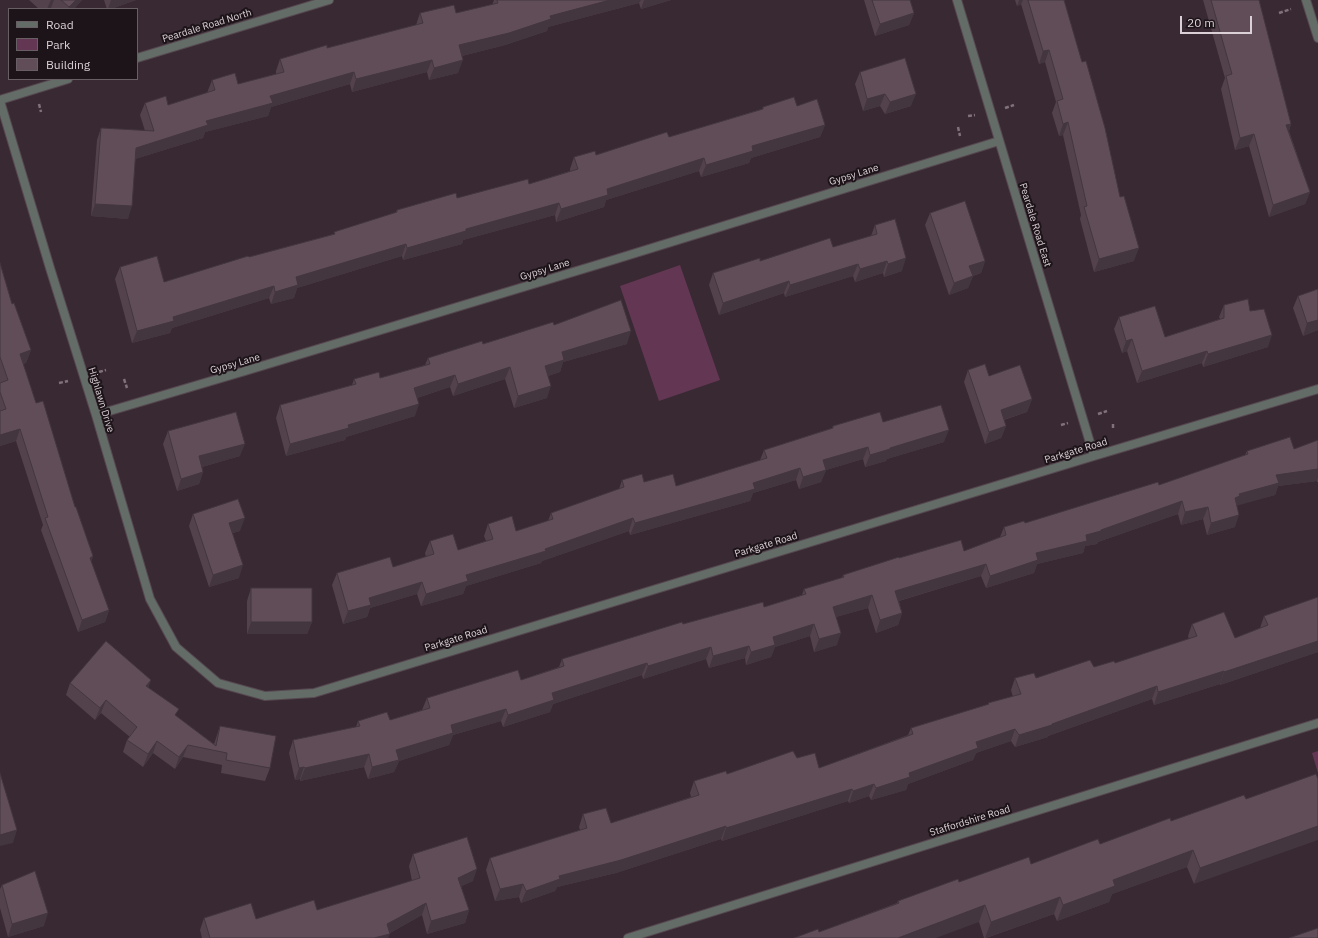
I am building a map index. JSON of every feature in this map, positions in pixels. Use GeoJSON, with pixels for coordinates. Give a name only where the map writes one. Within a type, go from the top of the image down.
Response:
{"type":"FeatureCollection","features":[{"type":"Feature","properties":{"kind":"street","name":"Peardale Road North"},"geometry":{"type":"LineString","coordinates":[[138,58],[329,0]]}},
{"type":"Feature","properties":{"kind":"street","name":"Peardale Road East"},"geometry":{"type":"LineString","coordinates":[[957,0],[1094,456]]}},
{"type":"Feature","properties":{"kind":"street"},"geometry":{"type":"LineString","coordinates":[[1306,0],[1318,38]]}},
{"type":"Feature","properties":{"kind":"street"},"geometry":{"type":"LineString","coordinates":[[0,100],[65,80]]}},
{"type":"Feature","properties":{"kind":"street","name":"Highlawn Drive"},"geometry":{"type":"LineString","coordinates":[[0,100],[96,415],[150,599],[176,647],[218,683]]}},
{"type":"Feature","properties":{"kind":"street","name":"Gypsy Lane"},"geometry":{"type":"LineString","coordinates":[[96,415],[582,269],[999,141]]}},
{"type":"Feature","properties":{"kind":"street","name":"Parkgate Road"},"geometry":{"type":"LineString","coordinates":[[218,683],[265,696],[314,693],[1318,389]]}},
{"type":"Feature","properties":{"kind":"street","name":"Staffordshire Road"},"geometry":{"type":"LineString","coordinates":[[628,938],[1318,724]]}},
{"type":"Feature","properties":{"kind":"path"},"geometry":{"type":"LineString","coordinates":[[1279,12],[1291,9]]}},
{"type":"Feature","properties":{"kind":"path"},"geometry":{"type":"LineString","coordinates":[[38,102],[41,112]]}},
{"type":"Feature","properties":{"kind":"path"},"geometry":{"type":"LineString","coordinates":[[1005,108],[1014,105]]}},
{"type":"Feature","properties":{"kind":"path"},"geometry":{"type":"LineString","coordinates":[[968,116],[977,115]]}},
{"type":"Feature","properties":{"kind":"path"},"geometry":{"type":"LineString","coordinates":[[958,127],[960,136]]}},
{"type":"Feature","properties":{"kind":"path"},"geometry":{"type":"LineString","coordinates":[[124,378],[127,388]]}},
{"type":"Feature","properties":{"kind":"path"},"geometry":{"type":"LineString","coordinates":[[59,383],[69,381]]}},
{"type":"Feature","properties":{"kind":"path"},"geometry":{"type":"LineString","coordinates":[[1098,414],[1107,411]]}},
{"type":"Feature","properties":{"kind":"path"},"geometry":{"type":"LineString","coordinates":[[1113,424],[1113,430]]}},
{"type":"Feature","properties":{"kind":"green space"},"geometry":{"type":"Polygon","coordinates":[[[680,265],[720,380],[659,401],[620,286],[680,265]]]}},
{"type":"Feature","properties":{"kind":"green space"},"geometry":{"type":"Polygon","coordinates":[[[1318,751],[1318,773],[1312,753],[1318,751]]]}},
{"type":"Feature","properties":{"kind":"building"},"geometry":{"type":"Polygon","coordinates":[[[61,0],[76,0],[69,7],[61,0]]]}},
{"type":"Feature","properties":{"kind":"building"},"geometry":{"type":"Polygon","coordinates":[[[497,0],[610,0],[550,16],[551,19],[509,33],[459,45],[463,60],[434,68],[432,60],[356,79],[354,72],[270,96],[273,103],[206,121],[208,125],[136,148],[132,206],[95,204],[101,128],[154,131],[145,103],[166,96],[168,105],[215,90],[212,80],[235,73],[238,84],[284,72],[280,59],[327,45],[327,48],[423,23],[420,13],[454,5],[456,13],[498,3],[497,0]]]}},
{"type":"Feature","properties":{"kind":"building"},"geometry":{"type":"Polygon","coordinates":[[[872,0],[910,0],[914,13],[880,24],[872,0]]]}},
{"type":"Feature","properties":{"kind":"building"},"geometry":{"type":"Polygon","coordinates":[[[1028,0],[1064,0],[1082,62],[1086,61],[1105,128],[1120,197],[1124,196],[1139,248],[1099,259],[1084,207],[1087,206],[1068,122],[1063,124],[1057,101],[1063,99],[1049,50],[1043,51],[1028,0]]]}},
{"type":"Feature","properties":{"kind":"building"},"geometry":{"type":"Polygon","coordinates":[[[1211,0],[1259,0],[1291,124],[1286,125],[1310,192],[1273,205],[1254,134],[1240,138],[1226,76],[1232,74],[1211,0]]]}},
{"type":"Feature","properties":{"kind":"building"},"geometry":{"type":"Polygon","coordinates":[[[905,58],[916,94],[890,102],[885,94],[867,99],[860,72],[905,58]]]}},
{"type":"Feature","properties":{"kind":"building"},"geometry":{"type":"Polygon","coordinates":[[[794,97],[797,106],[817,99],[825,125],[752,146],[753,151],[706,165],[704,158],[607,189],[608,195],[561,209],[559,203],[466,229],[466,231],[407,248],[406,244],[296,277],[298,285],[275,292],[274,286],[173,317],[174,321],[137,331],[120,267],[157,256],[164,282],[248,256],[249,257],[335,234],[334,232],[397,212],[397,210],[456,193],[457,198],[528,179],[529,184],[578,169],[574,157],[595,151],[596,155],[667,132],[669,137],[763,109],[763,107],[794,97]]]}},
{"type":"Feature","properties":{"kind":"building"},"geometry":{"type":"Polygon","coordinates":[[[965,201],[985,261],[969,266],[973,276],[954,283],[930,213],[965,201]]]}},
{"type":"Feature","properties":{"kind":"building"},"geometry":{"type":"Polygon","coordinates":[[[895,219],[906,258],[888,264],[887,261],[860,269],[858,264],[790,285],[789,281],[723,303],[713,273],[760,258],[760,261],[830,238],[833,247],[877,234],[875,225],[895,219]]]}},
{"type":"Feature","properties":{"kind":"building"},"geometry":{"type":"Polygon","coordinates":[[[0,263],[12,304],[14,303],[31,350],[20,354],[36,403],[43,401],[75,507],[93,556],[90,558],[109,610],[82,620],[45,518],[48,517],[20,429],[0,435],[0,411],[6,409],[0,392],[0,383],[8,380],[0,357],[0,263]]]}},
{"type":"Feature","properties":{"kind":"building"},"geometry":{"type":"Polygon","coordinates":[[[1318,289],[1318,320],[1307,323],[1298,296],[1318,289]]]}},
{"type":"Feature","properties":{"kind":"building"},"geometry":{"type":"Polygon","coordinates":[[[1248,299],[1250,311],[1264,309],[1272,335],[1208,354],[1207,351],[1142,371],[1132,339],[1126,341],[1119,317],[1155,306],[1165,337],[1224,318],[1224,305],[1248,299]]]}},
{"type":"Feature","properties":{"kind":"building"},"geometry":{"type":"Polygon","coordinates":[[[621,300],[631,331],[562,352],[564,360],[545,366],[551,386],[518,396],[510,367],[458,384],[455,375],[414,388],[419,404],[348,425],[349,428],[290,444],[280,405],[356,384],[354,379],[379,372],[380,378],[430,364],[428,358],[482,341],[483,344],[553,322],[554,325],[621,300]]]}},
{"type":"Feature","properties":{"kind":"building"},"geometry":{"type":"Polygon","coordinates":[[[985,364],[989,376],[1020,365],[1032,399],[1001,410],[1006,426],[989,432],[968,370],[985,364]]]}},
{"type":"Feature","properties":{"kind":"building"},"geometry":{"type":"Polygon","coordinates":[[[941,405],[949,430],[870,455],[868,447],[823,460],[826,470],[803,477],[800,468],[753,483],[755,489],[635,523],[633,518],[545,549],[546,551],[466,575],[468,581],[426,594],[422,582],[369,598],[371,605],[348,611],[337,573],[390,557],[393,567],[434,554],[430,541],[453,534],[458,550],[493,539],[488,524],[512,516],[516,531],[553,519],[551,513],[624,487],[622,480],[642,474],[644,482],[673,474],[676,486],[767,458],[764,450],[833,428],[833,426],[880,412],[883,422],[941,405]]]}},
{"type":"Feature","properties":{"kind":"building"},"geometry":{"type":"Polygon","coordinates":[[[236,412],[245,444],[199,456],[203,472],[181,479],[168,431],[236,412]]]}},
{"type":"Feature","properties":{"kind":"building"},"geometry":{"type":"Polygon","coordinates":[[[1290,437],[1294,449],[1318,440],[1318,469],[1276,475],[1279,483],[1239,494],[1240,496],[1235,498],[1239,515],[1211,523],[1208,507],[1185,512],[1182,501],[1101,531],[1086,535],[1087,541],[1036,553],[1038,560],[990,576],[986,564],[895,591],[902,613],[880,620],[872,595],[833,607],[841,633],[819,639],[814,624],[773,637],[775,645],[751,652],[749,646],[713,656],[711,647],[648,666],[647,663],[552,693],[554,700],[508,715],[506,709],[451,725],[453,733],[396,750],[399,760],[372,767],[369,754],[299,768],[293,740],[360,726],[358,721],[387,712],[390,720],[430,708],[427,698],[518,670],[521,680],[564,666],[562,659],[682,622],[683,624],[763,602],[764,607],[806,594],[804,589],[844,577],[843,575],[899,557],[961,540],[964,551],[1006,535],[1004,527],[1024,521],[1025,523],[1158,482],[1159,485],[1248,454],[1247,451],[1290,437]]]}},
{"type":"Feature","properties":{"kind":"building"},"geometry":{"type":"Polygon","coordinates":[[[238,499],[245,518],[229,523],[243,565],[213,575],[193,514],[238,499]]]}},
{"type":"Feature","properties":{"kind":"building"},"geometry":{"type":"Polygon","coordinates":[[[251,588],[312,588],[312,622],[251,622],[251,588]]]}},
{"type":"Feature","properties":{"kind":"building"},"geometry":{"type":"Polygon","coordinates":[[[1318,597],[1318,641],[1158,692],[1157,686],[1052,725],[1019,735],[1015,729],[976,742],[978,748],[909,773],[910,777],[876,788],[874,784],[853,791],[852,789],[726,828],[726,826],[621,860],[559,876],[560,879],[526,891],[523,884],[500,889],[490,858],[587,828],[583,814],[606,808],[611,823],[699,795],[694,781],[726,771],[727,774],[793,751],[797,758],[815,753],[819,768],[913,734],[911,728],[1021,694],[1015,678],[1034,673],[1036,678],[1090,660],[1094,667],[1114,661],[1115,663],[1197,636],[1192,624],[1224,612],[1235,638],[1268,625],[1264,616],[1318,597]]]}},
{"type":"Feature","properties":{"kind":"building"},"geometry":{"type":"Polygon","coordinates":[[[106,641],[151,680],[146,686],[179,709],[175,715],[216,746],[220,726],[276,736],[270,768],[226,760],[227,753],[188,745],[179,757],[157,741],[148,754],[127,740],[137,727],[106,700],[100,708],[70,683],[106,641]]]}},
{"type":"Feature","properties":{"kind":"building"},"geometry":{"type":"Polygon","coordinates":[[[0,773],[17,830],[0,835],[0,773]]]}},
{"type":"Feature","properties":{"kind":"building"},"geometry":{"type":"Polygon","coordinates":[[[1316,774],[1318,779],[1318,826],[1200,868],[1193,850],[1113,880],[1115,886],[1063,905],[1060,897],[991,922],[985,905],[898,938],[794,938],[818,929],[819,932],[899,903],[898,901],[958,879],[959,882],[1029,857],[1031,864],[1098,839],[1100,844],[1170,818],[1171,821],[1244,795],[1246,799],[1316,774]]]}},
{"type":"Feature","properties":{"kind":"building"},"geometry":{"type":"Polygon","coordinates":[[[467,837],[477,869],[458,878],[469,910],[431,921],[426,903],[387,924],[390,934],[374,938],[210,938],[204,918],[251,903],[256,919],[314,900],[317,910],[420,878],[413,854],[467,837]]]}},
{"type":"Feature","properties":{"kind":"building"},"geometry":{"type":"Polygon","coordinates":[[[35,871],[48,913],[12,924],[2,885],[35,871]]]}},
{"type":"Feature","properties":{"kind":"building"},"geometry":{"type":"Polygon","coordinates":[[[1318,928],[1318,938],[1289,938],[1318,928]]]}}]}
